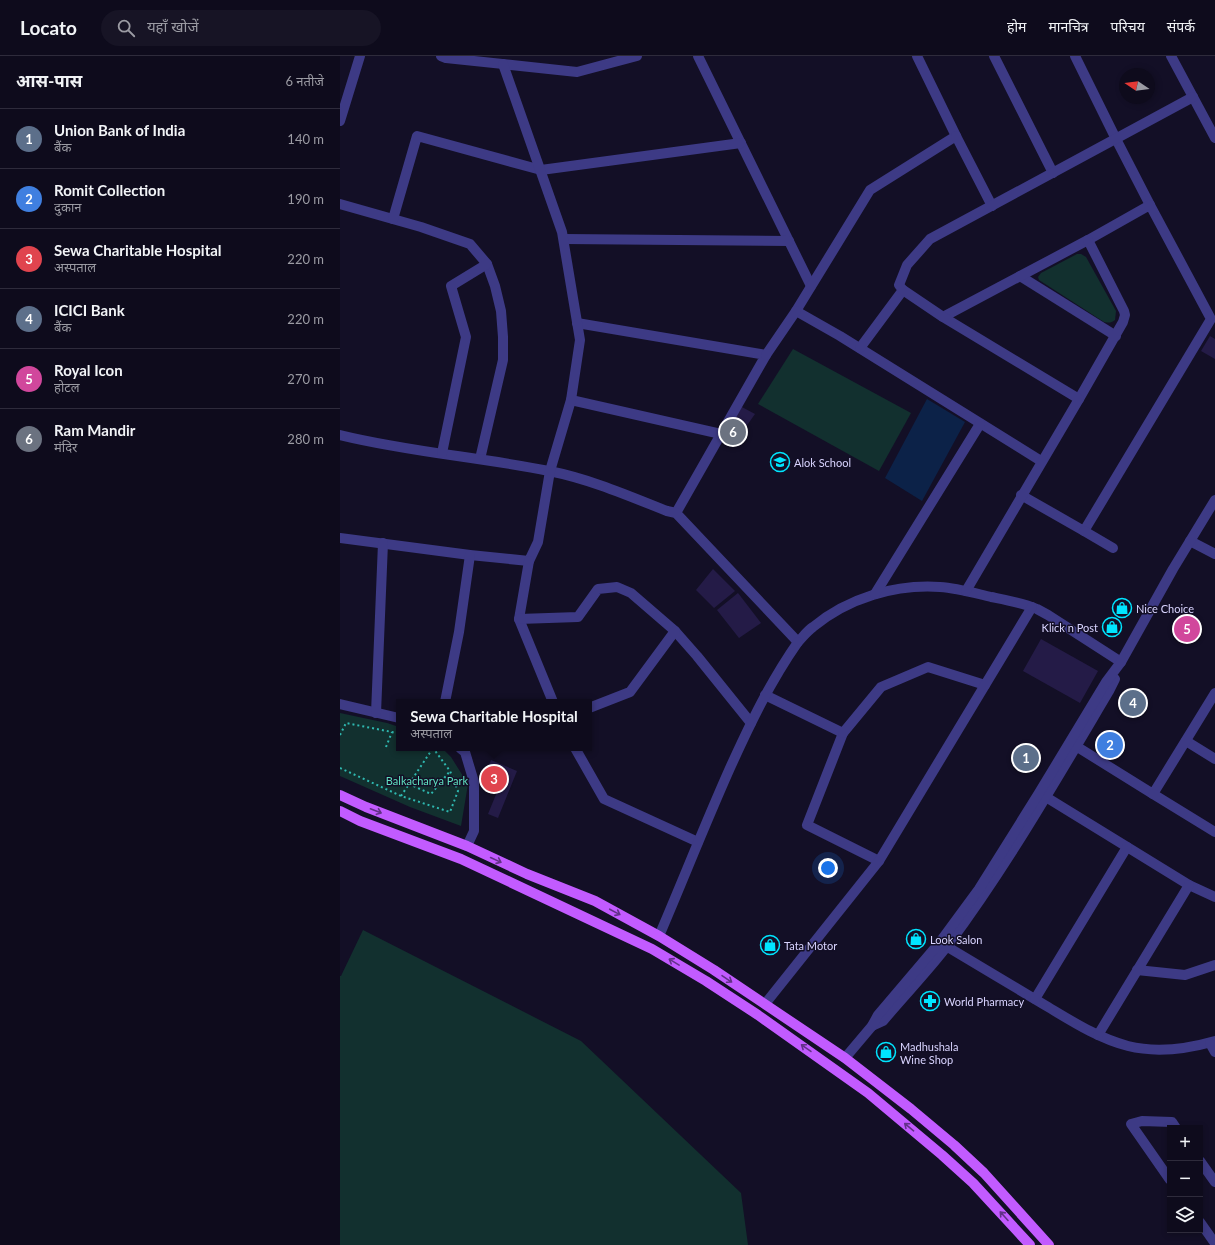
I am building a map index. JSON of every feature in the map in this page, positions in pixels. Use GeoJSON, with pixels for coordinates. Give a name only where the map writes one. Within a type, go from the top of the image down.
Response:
{"type":"FeatureCollection","features":[{"type":"Feature","properties":{"kind":"main road"},"geometry":{"type":"LineString","coordinates":[[340,796],[466,846],[527,874],[595,902],[659,936],[714,970],[844,1058],[954,1144],[984,1173],[1049,1245]]}},
{"type":"Feature","properties":{"kind":"main road"},"geometry":{"type":"LineString","coordinates":[[340,811],[360,821],[461,859],[652,949],[706,981],[758,1015],[868,1093],[925,1140],[973,1183],[1030,1245]]}},
{"type":"Feature","properties":{"kind":"street"},"geometry":{"type":"LineString","coordinates":[[340,121],[360,56]]}},
{"type":"Feature","properties":{"kind":"street"},"geometry":{"type":"LineString","coordinates":[[441,56],[446,58],[577,72],[637,56]]}},
{"type":"Feature","properties":{"kind":"street"},"geometry":{"type":"LineString","coordinates":[[698,56],[811,286]]}},
{"type":"Feature","properties":{"kind":"street"},"geometry":{"type":"LineString","coordinates":[[917,56],[992,206]]}},
{"type":"Feature","properties":{"kind":"street"},"geometry":{"type":"LineString","coordinates":[[994,56],[1053,173]]}},
{"type":"Feature","properties":{"kind":"street"},"geometry":{"type":"LineString","coordinates":[[1075,56],[1150,205],[1213,316],[1084,531]]}},
{"type":"Feature","properties":{"kind":"street"},"geometry":{"type":"LineString","coordinates":[[1171,56],[1215,138]]}},
{"type":"Feature","properties":{"kind":"street"},"geometry":{"type":"LineString","coordinates":[[503,64],[564,239],[580,340],[571,400],[550,471],[538,542],[529,561],[519,619],[552,699]]}},
{"type":"Feature","properties":{"kind":"street"},"geometry":{"type":"LineString","coordinates":[[1079,399],[943,317],[903,290],[899,285],[906,265],[930,239],[1193,97]]}},
{"type":"Feature","properties":{"kind":"street"},"geometry":{"type":"LineString","coordinates":[[393,219],[418,136],[541,170],[741,143]]}},
{"type":"Feature","properties":{"kind":"street"},"geometry":{"type":"LineString","coordinates":[[676,513],[766,355],[796,311],[870,190],[956,136]]}},
{"type":"Feature","properties":{"kind":"street"},"geometry":{"type":"LineString","coordinates":[[340,204],[421,227],[470,244],[487,264],[495,286],[501,311],[503,360],[480,459]]}},
{"type":"Feature","properties":{"kind":"street"},"geometry":{"type":"LineString","coordinates":[[943,317],[1088,240],[1150,205]]}},
{"type":"Feature","properties":{"kind":"street"},"geometry":{"type":"LineString","coordinates":[[564,239],[789,241]]}},
{"type":"Feature","properties":{"kind":"street"},"geometry":{"type":"LineString","coordinates":[[966,591],[1116,336],[1124,319],[1124,311],[1088,240]]}},
{"type":"Feature","properties":{"kind":"street"},"geometry":{"type":"LineString","coordinates":[[442,453],[466,337],[451,286],[487,264]]}},
{"type":"Feature","properties":{"kind":"street"},"geometry":{"type":"LineString","coordinates":[[1020,276],[1116,336]]}},
{"type":"Feature","properties":{"kind":"street"},"geometry":{"type":"LineString","coordinates":[[860,348],[903,290]]}},
{"type":"Feature","properties":{"kind":"street"},"geometry":{"type":"LineString","coordinates":[[796,311],[860,348],[980,424],[1042,461]]}},
{"type":"Feature","properties":{"kind":"street"},"geometry":{"type":"LineString","coordinates":[[577,323],[766,355]]}},
{"type":"Feature","properties":{"kind":"street"},"geometry":{"type":"LineString","coordinates":[[571,400],[721,434]]}},
{"type":"Feature","properties":{"kind":"street"},"geometry":{"type":"LineString","coordinates":[[875,594],[980,424]]}},
{"type":"Feature","properties":{"kind":"street"},"geometry":{"type":"LineString","coordinates":[[340,435],[370,442],[550,471],[582,480],[676,513],[798,642]]}},
{"type":"Feature","properties":{"kind":"street"},"geometry":{"type":"LineString","coordinates":[[1022,495],[1113,548]]}},
{"type":"Feature","properties":{"kind":"street"},"geometry":{"type":"LineString","coordinates":[[844,1058],[872,1026],[883,1021],[1004,865],[1042,795],[1073,745],[1103,688],[1121,662],[1215,500]]}},
{"type":"Feature","properties":{"kind":"street"},"geometry":{"type":"LineString","coordinates":[[340,538],[529,561]]}},
{"type":"Feature","properties":{"kind":"street"},"geometry":{"type":"LineString","coordinates":[[1190,541],[1215,554]]}},
{"type":"Feature","properties":{"kind":"street"},"geometry":{"type":"LineString","coordinates":[[376,713],[383,543]]}},
{"type":"Feature","properties":{"kind":"street"},"geometry":{"type":"LineString","coordinates":[[446,699],[470,555]]}},
{"type":"Feature","properties":{"kind":"street"},"geometry":{"type":"LineString","coordinates":[[659,936],[710,812],[750,723],[765,695],[782,665],[798,642],[812,628],[844,607],[862,598],[902,588],[929,586],[966,591],[1032,607],[1048,615],[1121,662]]}},
{"type":"Feature","properties":{"kind":"street"},"geometry":{"type":"LineString","coordinates":[[519,619],[578,617],[598,590],[617,587],[631,592],[675,631],[697,656],[750,723]]}},
{"type":"Feature","properties":{"kind":"street"},"geometry":{"type":"LineString","coordinates":[[765,1004],[879,861],[1032,607]]}},
{"type":"Feature","properties":{"kind":"street"},"geometry":{"type":"LineString","coordinates":[[592,707],[630,692],[675,631]]}},
{"type":"Feature","properties":{"kind":"street"},"geometry":{"type":"LineString","coordinates":[[879,861],[807,825],[843,733],[881,687],[928,668],[985,685]]}},
{"type":"Feature","properties":{"kind":"street"},"geometry":{"type":"LineString","coordinates":[[1153,794],[1215,693]]}},
{"type":"Feature","properties":{"kind":"street"},"geometry":{"type":"LineString","coordinates":[[765,695],[843,733]]}},
{"type":"Feature","properties":{"kind":"street"},"geometry":{"type":"LineString","coordinates":[[340,704],[396,717]]}},
{"type":"Feature","properties":{"kind":"street"},"geometry":{"type":"LineString","coordinates":[[1186,741],[1215,759]]}},
{"type":"Feature","properties":{"kind":"street"},"geometry":{"type":"LineString","coordinates":[[1073,745],[1215,832]]}},
{"type":"Feature","properties":{"kind":"street"},"geometry":{"type":"LineString","coordinates":[[464,751],[474,782],[474,831],[466,846]]}},
{"type":"Feature","properties":{"kind":"street"},"geometry":{"type":"LineString","coordinates":[[577,751],[604,799],[698,842]]}},
{"type":"Feature","properties":{"kind":"street"},"geometry":{"type":"LineString","coordinates":[[1042,795],[1189,884],[1215,897]]}},
{"type":"Feature","properties":{"kind":"street"},"geometry":{"type":"LineString","coordinates":[[1035,999],[1127,847]]}},
{"type":"Feature","properties":{"kind":"street"},"geometry":{"type":"LineString","coordinates":[[1098,1035],[1189,884]]}},
{"type":"Feature","properties":{"kind":"street"},"geometry":{"type":"LineString","coordinates":[[944,944],[1081,1027],[1098,1035],[1128,1046],[1160,1049],[1178,1049],[1213,1045]]}},
{"type":"Feature","properties":{"kind":"street"},"geometry":{"type":"LineString","coordinates":[[1137,970],[1185,975],[1215,965]]}},
{"type":"Feature","properties":{"kind":"street"},"geometry":{"type":"LineString","coordinates":[[1167,1176],[1131,1124],[1142,1121],[1172,1122],[1174,1125]]}},
{"type":"Feature","properties":{"kind":"street"},"geometry":{"type":"LineString","coordinates":[[1203,1165],[1215,1182]]}},
{"type":"Feature","properties":{"kind":"street"},"geometry":{"type":"LineString","coordinates":[[1203,1226],[1214,1243]]}},
{"type":"Feature","properties":{"kind":"path"},"geometry":{"type":"LineString","coordinates":[[340,735],[346,723],[396,733]]}},
{"type":"Feature","properties":{"kind":"path"},"geometry":{"type":"LineString","coordinates":[[386,747],[392,732]]}},
{"type":"Feature","properties":{"kind":"path"},"geometry":{"type":"LineString","coordinates":[[401,796],[431,751]]}},
{"type":"Feature","properties":{"kind":"path"},"geometry":{"type":"LineString","coordinates":[[340,768],[401,796],[450,812],[458,791],[450,771],[435,751]]}},
{"type":"Feature","properties":{"kind":"path"},"geometry":{"type":"LineString","coordinates":[[409,784],[431,794],[450,771]]}},
{"type":"Feature","properties":{"kind":"green space"},"geometry":{"type":"Polygon","coordinates":[[[1077,254],[1081,254],[1086,257],[1116,311],[1115,320],[1112,322],[1104,322],[1039,280],[1038,277],[1041,273],[1077,254]]]}},
{"type":"Feature","properties":{"kind":"green space"},"geometry":{"type":"Polygon","coordinates":[[[793,349],[911,413],[879,471],[758,404],[793,349]]]}},
{"type":"Feature","properties":{"kind":"green space","name":"Balkacharya Park"},"geometry":{"type":"Polygon","coordinates":[[[340,713],[396,726],[396,751],[445,751],[451,757],[468,784],[461,826],[410,807],[340,776],[340,713]]]}},
{"type":"Feature","properties":{"kind":"green space"},"geometry":{"type":"Polygon","coordinates":[[[363,930],[581,1041],[741,1193],[748,1245],[340,1245],[340,976],[363,930]]]}},
{"type":"Feature","properties":{"kind":"water"},"geometry":{"type":"Polygon","coordinates":[[[927,399],[965,422],[922,501],[885,478],[927,399]]]}},
{"type":"Feature","properties":{"kind":"building"},"geometry":{"type":"Polygon","coordinates":[[[1210,336],[1215,339],[1215,359],[1201,351],[1210,336]]]}},
{"type":"Feature","properties":{"kind":"building"},"geometry":{"type":"Polygon","coordinates":[[[740,406],[755,414],[733,445],[720,439],[740,406]]]}},
{"type":"Feature","properties":{"kind":"building"},"geometry":{"type":"Polygon","coordinates":[[[713,569],[735,591],[714,608],[696,590],[713,569]]]}},
{"type":"Feature","properties":{"kind":"building"},"geometry":{"type":"Polygon","coordinates":[[[738,593],[761,623],[739,638],[717,610],[738,593]]]}},
{"type":"Feature","properties":{"kind":"building"},"geometry":{"type":"Polygon","coordinates":[[[1041,639],[1098,671],[1080,703],[1023,671],[1041,639]]]}},
{"type":"Feature","properties":{"kind":"building"},"geometry":{"type":"Polygon","coordinates":[[[491,760],[517,771],[498,818],[488,814],[497,792],[481,785],[491,760]]]}},
{"type":"Feature","properties":{"kind":"place","name":"Ram Mandir"},"geometry":{"type":"Point","coordinates":[733,432]}},
{"type":"Feature","properties":{"kind":"place","name":"Alok School"},"geometry":{"type":"Point","coordinates":[780,462]}},
{"type":"Feature","properties":{"kind":"place","name":"Nice Choice"},"geometry":{"type":"Point","coordinates":[1122,608]}},
{"type":"Feature","properties":{"kind":"place","name":"Klick n Post"},"geometry":{"type":"Point","coordinates":[1112,627]}},
{"type":"Feature","properties":{"kind":"place","name":"Royal Icon"},"geometry":{"type":"Point","coordinates":[1187,629]}},
{"type":"Feature","properties":{"kind":"place","name":"ICICI Bank"},"geometry":{"type":"Point","coordinates":[1133,703]}},
{"type":"Feature","properties":{"kind":"place","name":"Romit Collection"},"geometry":{"type":"Point","coordinates":[1110,745]}},
{"type":"Feature","properties":{"kind":"place","name":"Union Bank of India"},"geometry":{"type":"Point","coordinates":[1026,758]}},
{"type":"Feature","properties":{"kind":"place","name":"Sewa Charitable Hospital"},"geometry":{"type":"Point","coordinates":[494,779]}},
{"type":"Feature","properties":{"kind":"place","name":"Look Salon"},"geometry":{"type":"Point","coordinates":[916,939]}},
{"type":"Feature","properties":{"kind":"place","name":"Tata Motor"},"geometry":{"type":"Point","coordinates":[770,945]}},
{"type":"Feature","properties":{"kind":"place","name":"World Pharmacy"},"geometry":{"type":"Point","coordinates":[930,1001]}},
{"type":"Feature","properties":{"kind":"place","name":"Madhushala Wine Shop"},"geometry":{"type":"Point","coordinates":[886,1052]}}]}
